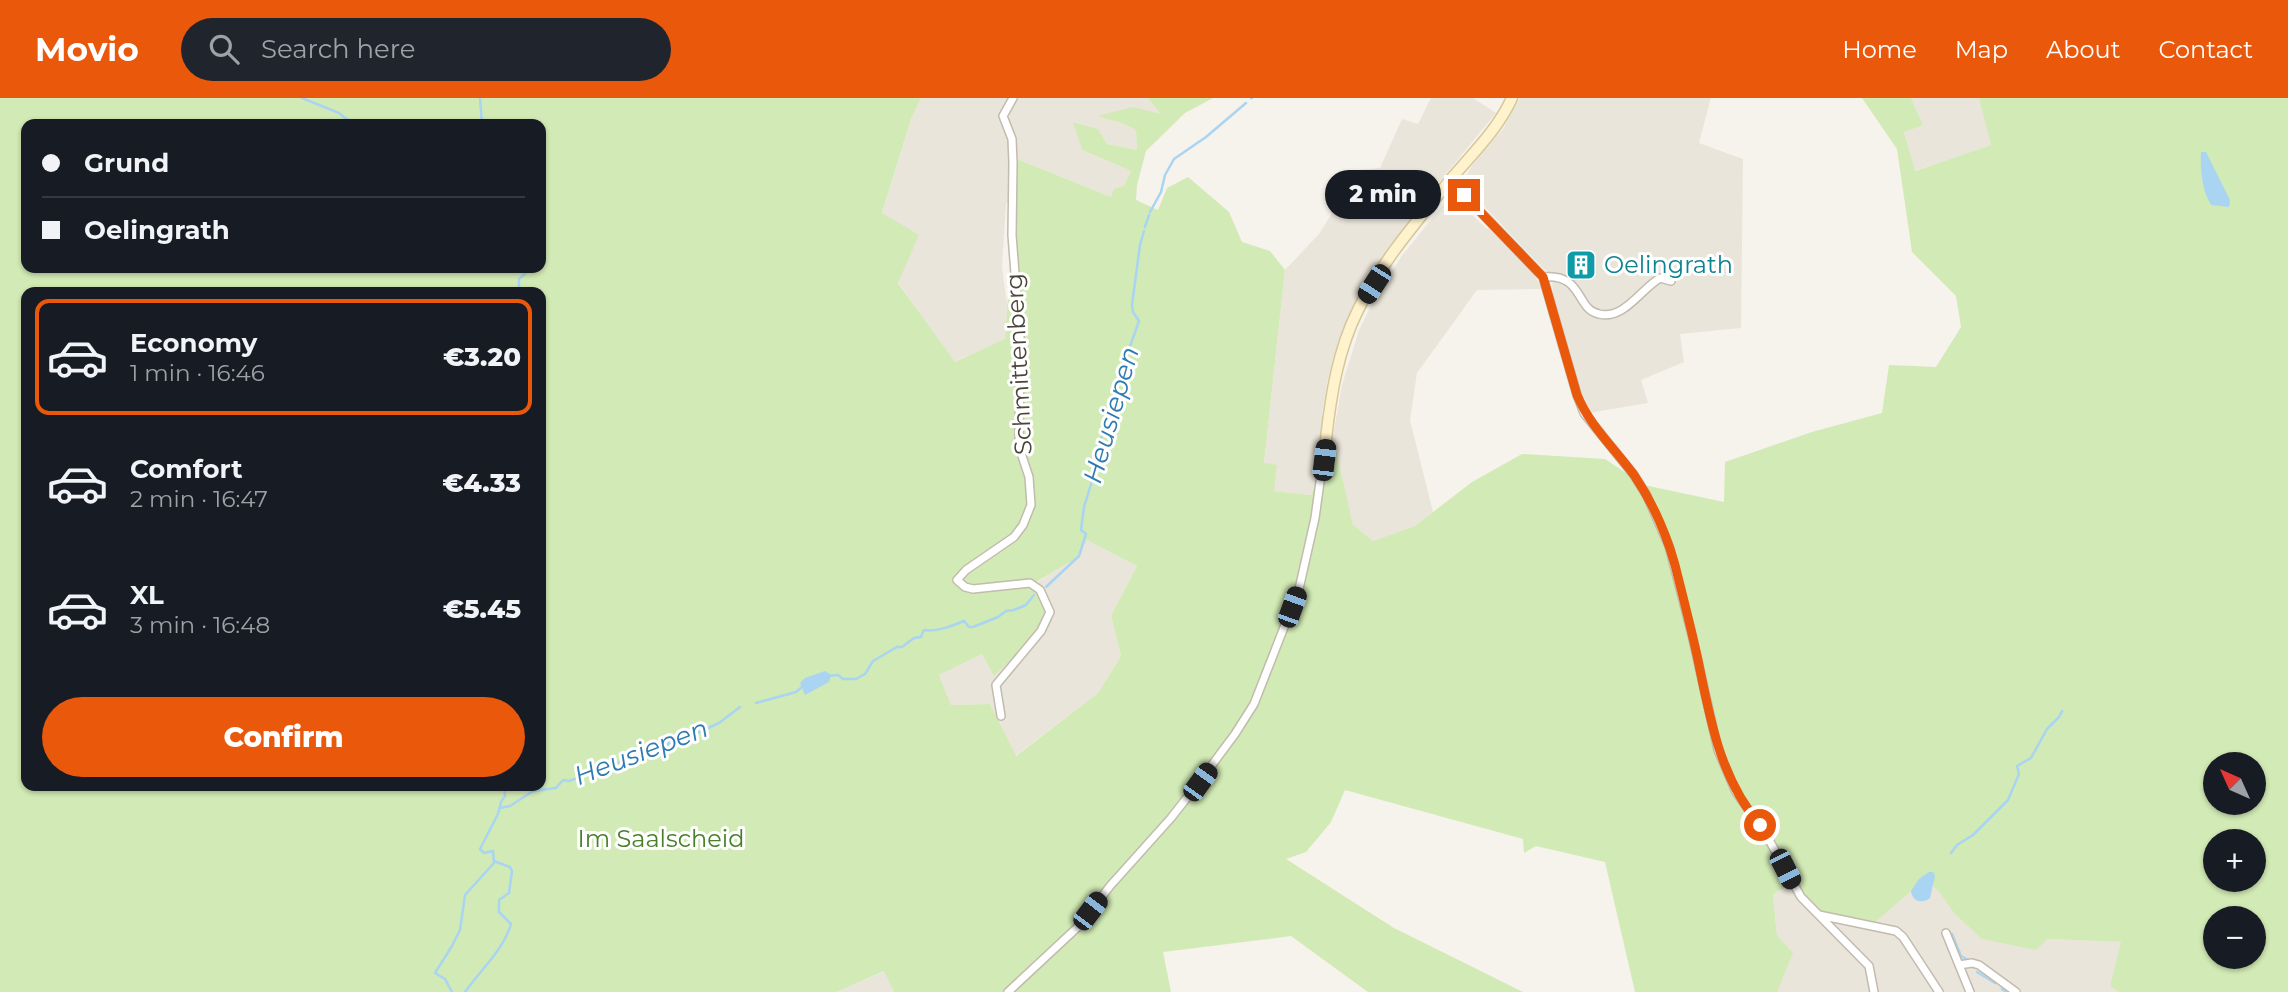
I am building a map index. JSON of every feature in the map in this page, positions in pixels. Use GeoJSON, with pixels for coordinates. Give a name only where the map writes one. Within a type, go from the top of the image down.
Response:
{"type":"FeatureCollection","features":[{"type":"Feature","properties":{"kind":"street","name":"Schmittenberg"},"geometry":{"type":"LineString","coordinates":[[1001,716],[996,685],[1041,631],[1049,617],[1046,600],[1040,590],[1030,583],[973,589],[965,587],[957,580],[966,570],[1014,537],[1023,525],[1031,505],[1029,478],[1019,447],[1020,337],[1012,235],[1013,151],[1012,139],[1003,116],[1013,98]]}},
{"type":"Feature","properties":{"kind":"street"},"geometry":{"type":"LineString","coordinates":[[1008,992],[1071,935],[1178,809],[1247,715],[1262,687],[1299,589],[1315,518],[1331,394],[1358,310],[1406,236],[1500,121],[1512,98]]}},
{"type":"Feature","properties":{"kind":"street"},"geometry":{"type":"LineString","coordinates":[[1450,180],[1543,277],[1584,413],[1647,496],[1669,546],[1718,750],[1729,777],[1745,808],[1768,838],[1801,897],[1869,966],[1874,992]]}},
{"type":"Feature","properties":{"kind":"street"},"geometry":{"type":"LineString","coordinates":[[1543,277],[1554,276],[1570,282],[1592,311],[1604,314],[1622,309],[1660,278],[1671,281]]}},
{"type":"Feature","properties":{"kind":"street"},"geometry":{"type":"LineString","coordinates":[[1818,915],[1896,931],[1903,937],[1939,992]]}},
{"type":"Feature","properties":{"kind":"street"},"geometry":{"type":"LineString","coordinates":[[1946,933],[1970,992]]}},
{"type":"Feature","properties":{"kind":"street"},"geometry":{"type":"LineString","coordinates":[[1959,965],[1979,965],[2016,992]]}},
{"type":"Feature","properties":{"kind":"shaded area"},"geometry":{"type":"Polygon","coordinates":[[[921,98],[1008,98],[999,113],[1009,140],[1010,198],[1006,204],[1002,267],[1007,305],[1005,340],[954,362],[898,282],[882,214],[911,119],[921,98]]]}},
{"type":"Feature","properties":{"kind":"shaded area"},"geometry":{"type":"Polygon","coordinates":[[[1017,98],[1148,98],[1162,114],[1099,116],[1136,130],[1137,150],[1107,144],[1098,129],[1074,122],[1082,150],[1131,171],[1124,186],[1111,197],[1017,159],[1013,130],[1008,117],[1017,98]]]}},
{"type":"Feature","properties":{"kind":"shaded area"},"geometry":{"type":"Polygon","coordinates":[[[1431,98],[1473,98],[1496,113],[1423,202],[1354,305],[1335,351],[1328,379],[1322,413],[1320,473],[1311,495],[1274,491],[1264,464],[1285,270],[1319,234],[1359,170],[1380,168],[1402,119],[1418,124],[1431,98]]]}},
{"type":"Feature","properties":{"kind":"shaded area"},"geometry":{"type":"Polygon","coordinates":[[[1520,98],[1711,98],[1699,143],[1743,159],[1741,328],[1680,334],[1684,362],[1641,380],[1648,403],[1589,413],[1554,304],[1554,279],[1471,192],[1468,185],[1471,167],[1503,129],[1520,98]]]}},
{"type":"Feature","properties":{"kind":"shaded area"},"geometry":{"type":"Polygon","coordinates":[[[1911,98],[1979,98],[1992,145],[1914,171],[1904,131],[1923,125],[1911,98]]]}},
{"type":"Feature","properties":{"kind":"shaded area"},"geometry":{"type":"Polygon","coordinates":[[[1451,195],[1533,272],[1542,289],[1477,290],[1417,373],[1410,420],[1433,512],[1415,526],[1373,541],[1353,526],[1333,436],[1342,385],[1359,330],[1373,302],[1401,257],[1451,195]]]}},
{"type":"Feature","properties":{"kind":"shaded area"},"geometry":{"type":"Polygon","coordinates":[[[1087,540],[1137,566],[1111,616],[1121,656],[1098,693],[1015,756],[990,704],[951,705],[939,675],[982,654],[994,675],[1031,586],[1074,559],[1087,540]]]}},
{"type":"Feature","properties":{"kind":"shaded area"},"geometry":{"type":"Polygon","coordinates":[[[1925,879],[1940,893],[1953,912],[2047,939],[2122,942],[2110,985],[2119,992],[1777,992],[1777,936],[1773,894],[1789,886],[1812,903],[1925,879]]]}},
{"type":"Feature","properties":{"kind":"shaded area"},"geometry":{"type":"Polygon","coordinates":[[[885,971],[894,992],[837,992],[885,971]]]}},
{"type":"Feature","properties":{"kind":"green space","name":"Im Saalscheid"},"geometry":{"type":"Polygon","coordinates":[[[0,98],[921,98],[911,119],[882,213],[919,235],[898,283],[955,362],[1005,339],[1017,159],[1111,197],[1114,189],[1124,186],[1131,171],[1082,150],[1073,122],[1098,129],[1107,144],[1137,150],[1136,130],[1097,116],[1133,107],[1161,114],[1148,98],[1213,98],[1185,113],[1146,151],[1136,200],[1158,210],[1167,188],[1188,177],[1229,212],[1242,242],[1270,251],[1285,270],[1264,463],[1277,465],[1274,491],[1311,495],[1333,436],[1353,525],[1373,541],[1415,526],[1472,482],[1522,454],[1605,459],[1644,485],[1724,502],[1725,462],[1812,432],[1882,413],[1889,365],[1936,367],[1961,327],[1956,296],[1912,252],[1897,149],[1862,98],[1911,98],[1923,125],[1904,132],[1915,171],[1991,145],[1979,98],[2288,98],[2288,992],[2119,992],[2110,986],[2121,942],[2047,939],[2036,950],[1982,939],[1953,912],[1940,893],[1925,879],[1874,923],[1822,914],[1796,882],[1769,829],[1749,804],[1739,805],[1763,838],[1789,886],[1773,894],[1777,936],[1793,953],[1777,992],[1635,992],[1605,862],[1536,846],[1524,853],[1523,839],[1345,790],[1331,822],[1306,852],[1286,859],[1394,928],[1523,992],[1368,992],[1291,936],[1163,952],[1171,992],[894,992],[884,971],[837,992],[0,992],[0,98]],[[1087,540],[1075,559],[1031,585],[1044,607],[1041,623],[1030,639],[994,676],[982,654],[939,675],[951,705],[990,704],[1016,756],[1098,693],[1121,656],[1111,616],[1137,566],[1087,540]]]}},
{"type":"Feature","properties":{"kind":"water"},"geometry":{"type":"Polygon","coordinates":[[[2201,152],[2206,152],[2230,200],[2229,207],[2211,205],[2202,180],[2201,152]]]}},
{"type":"Feature","properties":{"kind":"water"},"geometry":{"type":"Polygon","coordinates":[[[825,671],[831,675],[829,682],[805,695],[800,683],[805,678],[825,671]]]}},
{"type":"Feature","properties":{"kind":"water"},"geometry":{"type":"Polygon","coordinates":[[[1933,872],[1935,876],[1930,898],[1918,901],[1913,898],[1911,891],[1919,879],[1933,872]]]}},
{"type":"Feature","properties":{"kind":"waterway"},"geometry":{"type":"LineString","coordinates":[[302,98],[347,119]]}},
{"type":"Feature","properties":{"kind":"waterway"},"geometry":{"type":"LineString","coordinates":[[480,98],[482,119]]}},
{"type":"Feature","properties":{"kind":"waterway","name":"Heusiepen"},"geometry":{"type":"LineString","coordinates":[[1150,212],[1174,159],[1206,137],[1246,103]]}},
{"type":"Feature","properties":{"kind":"waterway","name":"Heusiepen"},"geometry":{"type":"LineString","coordinates":[[1145,227],[1149,215]]}},
{"type":"Feature","properties":{"kind":"waterway","name":"Heusiepen"},"geometry":{"type":"LineString","coordinates":[[1046,587],[1079,556],[1086,534],[1081,530],[1084,507],[1097,465],[1095,452],[1111,413],[1122,369],[1139,321],[1132,305],[1144,231]]}},
{"type":"Feature","properties":{"kind":"waterway"},"geometry":{"type":"LineString","coordinates":[[519,287],[519,279],[525,273]]}},
{"type":"Feature","properties":{"kind":"waterway","name":"Heusiepen"},"geometry":{"type":"LineString","coordinates":[[829,676],[856,679],[865,674],[873,661],[914,638],[921,637],[924,630],[949,627],[964,621],[969,627],[973,627],[1006,611],[1026,605],[1034,595]]}},
{"type":"Feature","properties":{"kind":"waterway","name":"Heusiepen"},"geometry":{"type":"LineString","coordinates":[[756,703],[796,692],[803,686]]}},
{"type":"Feature","properties":{"kind":"waterway","name":"Heusiepen"},"geometry":{"type":"LineString","coordinates":[[546,789],[556,788],[563,780],[569,781],[616,764],[630,755],[641,757],[651,754],[682,736],[687,738],[719,723],[740,707]]}},
{"type":"Feature","properties":{"kind":"waterway"},"geometry":{"type":"LineString","coordinates":[[1951,853],[2008,800],[2019,774],[2017,766],[2031,758],[2047,729],[2062,711]]}},
{"type":"Feature","properties":{"kind":"waterway"},"geometry":{"type":"LineString","coordinates":[[452,992],[445,979],[435,973],[460,930],[465,895],[494,863],[493,851],[484,853],[480,849],[498,814],[504,791]]}},
{"type":"Feature","properties":{"kind":"waterway","name":"Heusiepen"},"geometry":{"type":"LineString","coordinates":[[500,808],[510,806],[533,791]]}},
{"type":"Feature","properties":{"kind":"waterway"},"geometry":{"type":"LineString","coordinates":[[465,992],[497,951],[511,924],[499,912],[499,900],[509,893],[512,871],[510,867],[494,861]]}},
{"type":"Feature","properties":{"kind":"waterway"},"geometry":{"type":"LineString","coordinates":[[1952,934],[1961,956],[1968,960]]}},
{"type":"Feature","properties":{"kind":"waterway"},"geometry":{"type":"LineString","coordinates":[[1977,972],[1995,983]]}},
{"type":"Feature","properties":{"kind":"waterway"},"geometry":{"type":"LineString","coordinates":[[2002,989],[2006,992]]}},
{"type":"Feature","properties":{"kind":"place","name":"Oelingrath"},"geometry":{"type":"Point","coordinates":[1581,265]}},
{"type":"Feature","properties":{"kind":"route"},"geometry":{"type":"LineString","coordinates":[[1464,195],[1543,277],[1584,413],[1634,475],[1661,524],[1675,565],[1718,750],[1736,792],[1745,808],[1760,825]]}}]}
